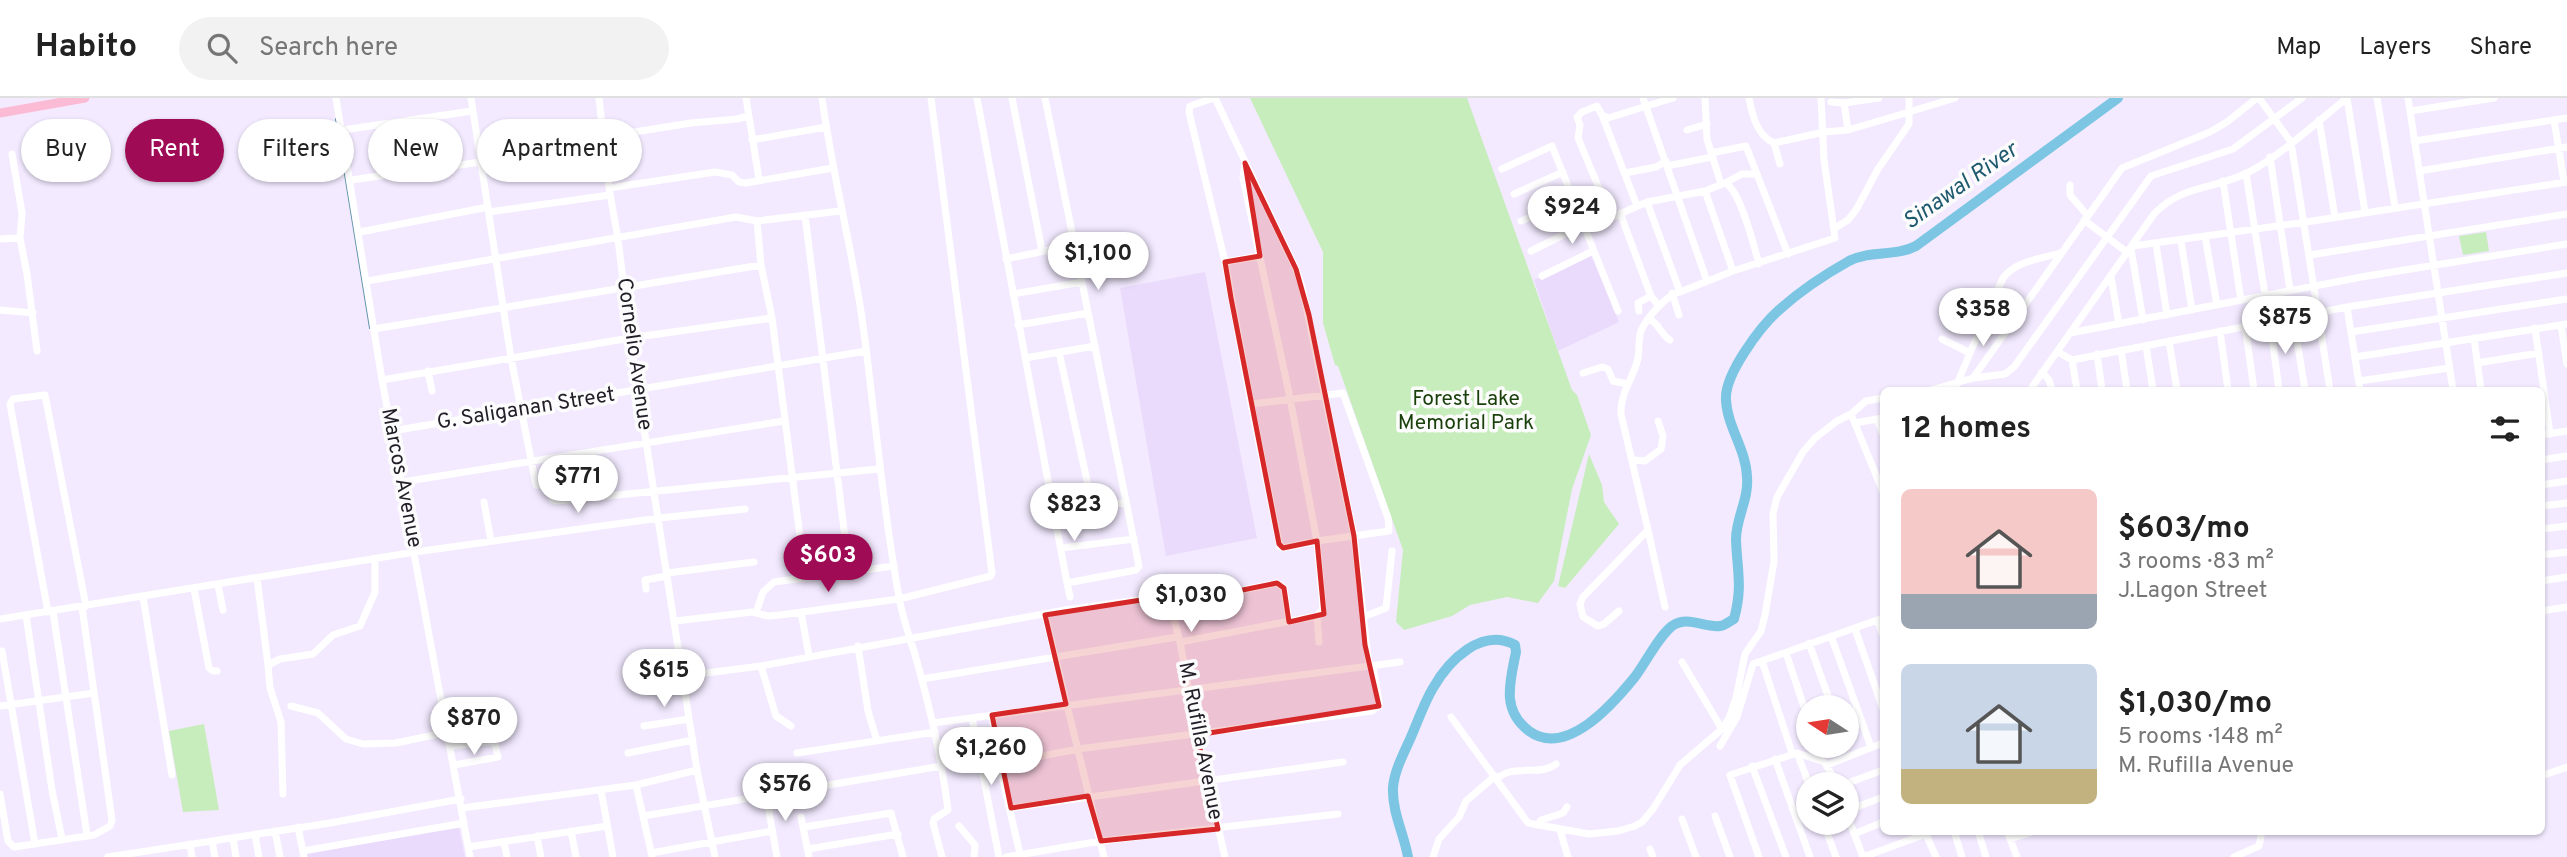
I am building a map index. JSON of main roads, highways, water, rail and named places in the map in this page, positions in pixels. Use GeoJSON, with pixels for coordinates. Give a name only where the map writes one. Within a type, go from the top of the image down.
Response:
{"type":"FeatureCollection","features":[{"type":"Feature","properties":{"kind":"main road"},"geometry":{"type":"LineString","coordinates":[[0,113],[85,98]]}},
{"type":"Feature","properties":{"kind":"waterway","name":"Sinawal River"},"geometry":{"type":"LineString","coordinates":[[1408,857],[1394,806],[1395,775],[1433,688],[1457,657],[1479,643],[1491,640],[1515,645],[1510,685],[1514,714],[1529,731],[1543,738],[1558,738],[1573,733],[1601,714],[1634,678],[1672,626],[1684,622],[1720,626],[1734,619],[1739,588],[1736,539],[1747,477],[1727,410],[1727,390],[1737,365],[1753,339],[1771,318],[1804,290],[1849,261],[1916,246],[2118,98]]}},
{"type":"Feature","properties":{"kind":"waterway"},"geometry":{"type":"LineString","coordinates":[[346,182],[370,328]]}},
{"type":"Feature","properties":{"kind":"park label","name":"Forest Lake Memorial Park"},"geometry":{"type":"Point","coordinates":[1466,411]}}]}
